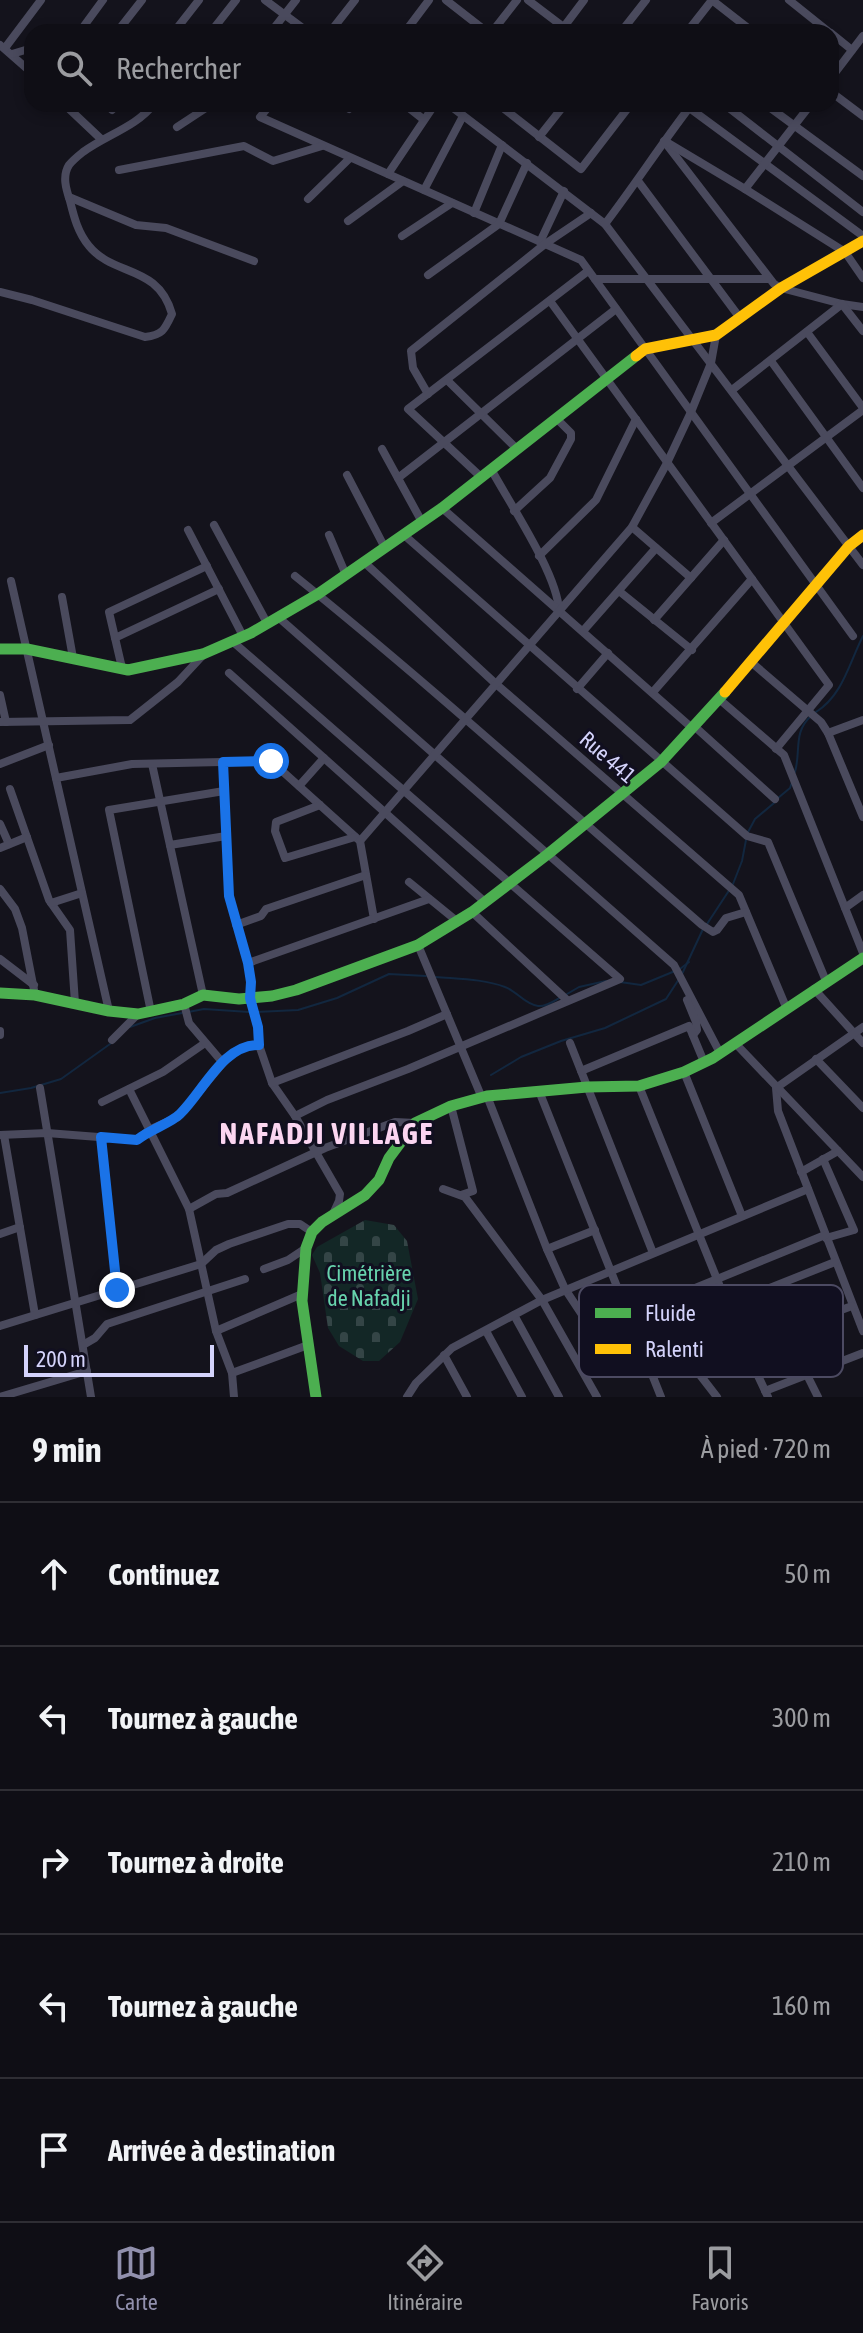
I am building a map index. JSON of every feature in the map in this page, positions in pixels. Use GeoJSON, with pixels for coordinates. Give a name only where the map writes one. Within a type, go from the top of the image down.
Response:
{"type":"FeatureCollection","features":[{"type":"Feature","properties":{"kind":"street"},"geometry":{"type":"LineString","coordinates":[[24,66],[6,49],[41,0]]}},
{"type":"Feature","properties":{"kind":"street"},"geometry":{"type":"LineString","coordinates":[[85,24],[103,0]]}},
{"type":"Feature","properties":{"kind":"street"},"geometry":{"type":"LineString","coordinates":[[123,24],[142,0]]}},
{"type":"Feature","properties":{"kind":"street"},"geometry":{"type":"LineString","coordinates":[[180,24],[199,0]]}},
{"type":"Feature","properties":{"kind":"street"},"geometry":{"type":"LineString","coordinates":[[217,24],[236,0]]}},
{"type":"Feature","properties":{"kind":"street"},"geometry":{"type":"LineString","coordinates":[[265,0],[297,24]]}},
{"type":"Feature","properties":{"kind":"street"},"geometry":{"type":"LineString","coordinates":[[278,24],[296,0]]}},
{"type":"Feature","properties":{"kind":"street"},"geometry":{"type":"LineString","coordinates":[[336,24],[355,0]]}},
{"type":"Feature","properties":{"kind":"street"},"geometry":{"type":"LineString","coordinates":[[411,24],[429,0]]}},
{"type":"Feature","properties":{"kind":"street"},"geometry":{"type":"LineString","coordinates":[[446,0],[478,24]]}},
{"type":"Feature","properties":{"kind":"street"},"geometry":{"type":"LineString","coordinates":[[496,24],[517,0]]}},
{"type":"Feature","properties":{"kind":"street"},"geometry":{"type":"LineString","coordinates":[[528,0],[557,24]]}},
{"type":"Feature","properties":{"kind":"street"},"geometry":{"type":"LineString","coordinates":[[568,24],[584,0]]}},
{"type":"Feature","properties":{"kind":"street"},"geometry":{"type":"LineString","coordinates":[[627,24],[646,0]]}},
{"type":"Feature","properties":{"kind":"street"},"geometry":{"type":"LineString","coordinates":[[693,24],[712,0],[743,24]]}},
{"type":"Feature","properties":{"kind":"street"},"geometry":{"type":"LineString","coordinates":[[789,0],[819,24]]}},
{"type":"Feature","properties":{"kind":"street"},"geometry":{"type":"LineString","coordinates":[[839,67],[863,36]]}},
{"type":"Feature","properties":{"kind":"street"},"geometry":{"type":"LineString","coordinates":[[839,40],[852,50]]}},
{"type":"Feature","properties":{"kind":"street"},"geometry":{"type":"LineString","coordinates":[[839,98],[862,114]]}},
{"type":"Feature","properties":{"kind":"street"},"geometry":{"type":"LineString","coordinates":[[72,112],[101,139]]}},
{"type":"Feature","properties":{"kind":"street"},"geometry":{"type":"LineString","coordinates":[[0,292],[145,337],[157,336],[166,328],[172,314],[169,302],[158,287],[98,255],[88,246],[79,231],[65,175],[69,166],[101,139],[148,112]]}},
{"type":"Feature","properties":{"kind":"street"},"geometry":{"type":"LineString","coordinates":[[177,127],[200,112]]}},
{"type":"Feature","properties":{"kind":"street"},"geometry":{"type":"LineString","coordinates":[[264,112],[260,117],[581,260],[853,636]]}},
{"type":"Feature","properties":{"kind":"street"},"geometry":{"type":"LineString","coordinates":[[414,112],[423,119]]}},
{"type":"Feature","properties":{"kind":"street"},"geometry":{"type":"LineString","coordinates":[[388,174],[429,112]]}},
{"type":"Feature","properties":{"kind":"street"},"geometry":{"type":"LineString","coordinates":[[458,112],[605,224],[863,565]]}},
{"type":"Feature","properties":{"kind":"street"},"geometry":{"type":"LineString","coordinates":[[509,112],[581,169],[625,112]]}},
{"type":"Feature","properties":{"kind":"street"},"geometry":{"type":"LineString","coordinates":[[539,137],[559,112]]}},
{"type":"Feature","properties":{"kind":"street"},"geometry":{"type":"LineString","coordinates":[[605,224],[638,181],[683,112]]}},
{"type":"Feature","properties":{"kind":"street"},"geometry":{"type":"LineString","coordinates":[[0,649],[27,649],[128,670],[203,654],[238,639],[318,594],[365,563],[442,508],[645,349],[716,335],[781,288],[845,252],[863,238],[695,112]]}},
{"type":"Feature","properties":{"kind":"street"},"geometry":{"type":"LineString","coordinates":[[734,112],[863,212]]}},
{"type":"Feature","properties":{"kind":"street"},"geometry":{"type":"LineString","coordinates":[[776,112],[863,176]]}},
{"type":"Feature","properties":{"kind":"street"},"geometry":{"type":"LineString","coordinates":[[745,189],[805,112]]}},
{"type":"Feature","properties":{"kind":"street"},"geometry":{"type":"LineString","coordinates":[[424,190],[463,116]]}},
{"type":"Feature","properties":{"kind":"street"},"geometry":{"type":"LineString","coordinates":[[664,141],[845,252],[863,278]]}},
{"type":"Feature","properties":{"kind":"street"},"geometry":{"type":"LineString","coordinates":[[664,141],[768,279],[781,288],[863,307]]}},
{"type":"Feature","properties":{"kind":"street"},"geometry":{"type":"LineString","coordinates":[[119,170],[244,146],[273,161],[322,145]]}},
{"type":"Feature","properties":{"kind":"street"},"geometry":{"type":"LineString","coordinates":[[474,213],[502,145]]}},
{"type":"Feature","properties":{"kind":"street"},"geometry":{"type":"LineString","coordinates":[[308,199],[350,158]]}},
{"type":"Feature","properties":{"kind":"street"},"geometry":{"type":"LineString","coordinates":[[428,275],[499,224],[527,163]]}},
{"type":"Feature","properties":{"kind":"street"},"geometry":{"type":"LineString","coordinates":[[348,221],[403,181]]}},
{"type":"Feature","properties":{"kind":"street"},"geometry":{"type":"LineString","coordinates":[[638,181],[740,318]]}},
{"type":"Feature","properties":{"kind":"street"},"geometry":{"type":"LineString","coordinates":[[542,243],[564,191]]}},
{"type":"Feature","properties":{"kind":"street"},"geometry":{"type":"LineString","coordinates":[[69,197],[136,225],[166,228],[254,261]]}},
{"type":"Feature","properties":{"kind":"street"},"geometry":{"type":"LineString","coordinates":[[402,236],[452,203]]}},
{"type":"Feature","properties":{"kind":"street"},"geometry":{"type":"LineString","coordinates":[[428,394],[413,368],[411,351],[542,243],[591,213]]}},
{"type":"Feature","properties":{"kind":"street"},"geometry":{"type":"LineString","coordinates":[[559,611],[559,596],[539,556],[514,511],[486,473],[444,442],[408,409],[588,271]]}},
{"type":"Feature","properties":{"kind":"street"},"geometry":{"type":"LineString","coordinates":[[595,279],[768,279]]}},
{"type":"Feature","properties":{"kind":"street"},"geometry":{"type":"LineString","coordinates":[[550,301],[829,685],[776,749]]}},
{"type":"Feature","properties":{"kind":"street"},"geometry":{"type":"LineString","coordinates":[[842,304],[863,331]]}},
{"type":"Feature","properties":{"kind":"street"},"geometry":{"type":"LineString","coordinates":[[732,390],[842,304]]}},
{"type":"Feature","properties":{"kind":"street"},"geometry":{"type":"LineString","coordinates":[[398,478],[616,309]]}},
{"type":"Feature","properties":{"kind":"street"},"geometry":{"type":"LineString","coordinates":[[711,523],[826,437],[862,405],[807,332]]}},
{"type":"Feature","properties":{"kind":"street"},"geometry":{"type":"LineString","coordinates":[[320,805],[276,822],[275,831],[285,858],[358,839],[385,813],[632,527],[691,412],[711,363],[716,335]]}},
{"type":"Feature","properties":{"kind":"street"},"geometry":{"type":"LineString","coordinates":[[771,361],[863,488]]}},
{"type":"Feature","properties":{"kind":"street"},"geometry":{"type":"LineString","coordinates":[[447,380],[517,449]]}},
{"type":"Feature","properties":{"kind":"street"},"geometry":{"type":"LineString","coordinates":[[514,511],[550,478],[571,439],[571,433],[556,418]]}},
{"type":"Feature","properties":{"kind":"street"},"geometry":{"type":"LineString","coordinates":[[539,556],[596,500],[636,419]]}},
{"type":"Feature","properties":{"kind":"street"},"geometry":{"type":"LineString","coordinates":[[382,449],[422,522]]}},
{"type":"Feature","properties":{"kind":"street"},"geometry":{"type":"LineString","coordinates":[[347,475],[385,548]]}},
{"type":"Feature","properties":{"kind":"street"},"geometry":{"type":"LineString","coordinates":[[442,508],[775,799]]}},
{"type":"Feature","properties":{"kind":"street"},"geometry":{"type":"LineString","coordinates":[[214,525],[273,620],[436,754],[674,965],[720,1053]]}},
{"type":"Feature","properties":{"kind":"street"},"geometry":{"type":"LineString","coordinates":[[632,527],[691,578]]}},
{"type":"Feature","properties":{"kind":"street"},"geometry":{"type":"LineString","coordinates":[[188,530],[219,589],[238,639],[404,790],[620,979],[295,1116]]}},
{"type":"Feature","properties":{"kind":"street"},"geometry":{"type":"LineString","coordinates":[[329,535],[346,575]]}},
{"type":"Feature","properties":{"kind":"street"},"geometry":{"type":"LineString","coordinates":[[404,535],[747,836],[768,842],[826,981]]}},
{"type":"Feature","properties":{"kind":"street"},"geometry":{"type":"LineString","coordinates":[[0,993],[35,990],[109,1011],[144,1013],[184,1004],[203,995],[250,998],[296,990],[418,945],[472,912],[661,762],[849,546],[863,535]]}},
{"type":"Feature","properties":{"kind":"street"},"geometry":{"type":"LineString","coordinates":[[654,620],[724,540]]}},
{"type":"Feature","properties":{"kind":"street"},"geometry":{"type":"LineString","coordinates":[[583,631],[656,548]]}},
{"type":"Feature","properties":{"kind":"street","name":"Rue 441"},"geometry":{"type":"LineString","coordinates":[[365,563],[496,684],[739,895],[786,1007]]}},
{"type":"Feature","properties":{"kind":"street"},"geometry":{"type":"LineString","coordinates":[[122,668],[109,612],[207,566]]}},
{"type":"Feature","properties":{"kind":"street"},"geometry":{"type":"LineString","coordinates":[[295,576],[466,718],[702,925],[713,932],[726,918],[746,912]]}},
{"type":"Feature","properties":{"kind":"street"},"geometry":{"type":"LineString","coordinates":[[653,692],[752,579]]}},
{"type":"Feature","properties":{"kind":"street"},"geometry":{"type":"LineString","coordinates":[[11,581],[109,1011]]}},
{"type":"Feature","properties":{"kind":"street"},"geometry":{"type":"LineString","coordinates":[[115,638],[219,589]]}},
{"type":"Feature","properties":{"kind":"street"},"geometry":{"type":"LineString","coordinates":[[619,591],[692,650]]}},
{"type":"Feature","properties":{"kind":"street"},"geometry":{"type":"LineString","coordinates":[[62,597],[73,658]]}},
{"type":"Feature","properties":{"kind":"street"},"geometry":{"type":"LineString","coordinates":[[577,689],[608,653]]}},
{"type":"Feature","properties":{"kind":"street"},"geometry":{"type":"LineString","coordinates":[[0,695],[3,722],[133,719],[178,682],[203,654]]}},
{"type":"Feature","properties":{"kind":"street"},"geometry":{"type":"LineString","coordinates":[[751,662],[821,722],[863,817]]}},
{"type":"Feature","properties":{"kind":"street"},"geometry":{"type":"LineString","coordinates":[[229,673],[485,902]]}},
{"type":"Feature","properties":{"kind":"street"},"geometry":{"type":"LineString","coordinates":[[316,1397],[302,1294],[306,1248],[312,1232],[365,1195],[379,1180],[389,1158],[415,1123],[451,1106],[484,1097],[587,1087],[639,1086],[684,1072],[720,1053],[863,955],[784,755],[719,699]]}},
{"type":"Feature","properties":{"kind":"street"},"geometry":{"type":"LineString","coordinates":[[828,733],[863,720]]}},
{"type":"Feature","properties":{"kind":"street"},"geometry":{"type":"LineString","coordinates":[[0,764],[49,745]]}},
{"type":"Feature","properties":{"kind":"street"},"geometry":{"type":"LineString","coordinates":[[299,786],[324,758]]}},
{"type":"Feature","properties":{"kind":"street"},"geometry":{"type":"LineString","coordinates":[[56,778],[132,764],[271,761],[358,839],[374,919]]}},
{"type":"Feature","properties":{"kind":"street"},"geometry":{"type":"LineString","coordinates":[[223,762],[229,896],[248,963],[250,998],[258,1027],[259,1045],[272,1083],[340,1194],[331,1217]]}},
{"type":"Feature","properties":{"kind":"street"},"geometry":{"type":"LineString","coordinates":[[152,764],[203,995]]}},
{"type":"Feature","properties":{"kind":"street"},"geometry":{"type":"LineString","coordinates":[[10,789],[51,903],[70,930],[75,1003]]}},
{"type":"Feature","properties":{"kind":"street"},"geometry":{"type":"LineString","coordinates":[[144,1013],[109,810],[224,791]]}},
{"type":"Feature","properties":{"kind":"street"},"geometry":{"type":"LineString","coordinates":[[0,824],[5,846],[27,837]]}},
{"type":"Feature","properties":{"kind":"street"},"geometry":{"type":"LineString","coordinates":[[170,845],[226,836]]}},
{"type":"Feature","properties":{"kind":"street"},"geometry":{"type":"LineString","coordinates":[[236,925],[261,916],[266,909],[366,875]]}},
{"type":"Feature","properties":{"kind":"street"},"geometry":{"type":"LineString","coordinates":[[409,882],[458,922]]}},
{"type":"Feature","properties":{"kind":"street"},"geometry":{"type":"LineString","coordinates":[[0,889],[15,909],[22,928],[35,990]]}},
{"type":"Feature","properties":{"kind":"street"},"geometry":{"type":"LineString","coordinates":[[51,903],[82,893]]}},
{"type":"Feature","properties":{"kind":"street"},"geometry":{"type":"LineString","coordinates":[[845,908],[863,895]]}},
{"type":"Feature","properties":{"kind":"street"},"geometry":{"type":"LineString","coordinates":[[248,963],[429,899]]}},
{"type":"Feature","properties":{"kind":"street"},"geometry":{"type":"LineString","coordinates":[[472,912],[567,1000]]}},
{"type":"Feature","properties":{"kind":"street"},"geometry":{"type":"LineString","coordinates":[[418,945],[547,1249],[565,1289],[579,1310]]}},
{"type":"Feature","properties":{"kind":"street"},"geometry":{"type":"LineString","coordinates":[[0,959],[35,990]]}},
{"type":"Feature","properties":{"kind":"street"},"geometry":{"type":"LineString","coordinates":[[814,989],[863,1043]]}},
{"type":"Feature","properties":{"kind":"street"},"geometry":{"type":"LineString","coordinates":[[684,992],[696,1022],[697,1030],[693,1035]]}},
{"type":"Feature","properties":{"kind":"street"},"geometry":{"type":"LineString","coordinates":[[184,1004],[189,1023],[223,1063]]}},
{"type":"Feature","properties":{"kind":"street"},"geometry":{"type":"LineString","coordinates":[[112,1040],[144,1013]]}},
{"type":"Feature","properties":{"kind":"street"},"geometry":{"type":"LineString","coordinates":[[272,1083],[447,1014]]}},
{"type":"Feature","properties":{"kind":"street"},"geometry":{"type":"LineString","coordinates":[[581,1071],[689,1026],[704,1062]]}},
{"type":"Feature","properties":{"kind":"street"},"geometry":{"type":"LineString","coordinates":[[776,1088],[863,1027]]}},
{"type":"Feature","properties":{"kind":"street"},"geometry":{"type":"LineString","coordinates":[[102,1102],[163,1072],[205,1043]]}},
{"type":"Feature","properties":{"kind":"street"},"geometry":{"type":"LineString","coordinates":[[570,1043],[653,1253]]}},
{"type":"Feature","properties":{"kind":"street"},"geometry":{"type":"LineString","coordinates":[[735,1043],[863,1177]]}},
{"type":"Feature","properties":{"kind":"street"},"geometry":{"type":"LineString","coordinates":[[35,1315],[2,1135],[47,1133],[137,1140],[149,1130],[178,1117],[236,1051],[248,1045],[259,1045]]}},
{"type":"Feature","properties":{"kind":"street"},"geometry":{"type":"LineString","coordinates":[[816,1059],[863,1108]]}},
{"type":"Feature","properties":{"kind":"street"},"geometry":{"type":"LineString","coordinates":[[684,1072],[742,1216]]}},
{"type":"Feature","properties":{"kind":"street"},"geometry":{"type":"LineString","coordinates":[[639,1086],[719,1285]]}},
{"type":"Feature","properties":{"kind":"street"},"geometry":{"type":"LineString","coordinates":[[40,1088],[91,1397]]}},
{"type":"Feature","properties":{"kind":"street"},"geometry":{"type":"LineString","coordinates":[[776,1088],[778,1111],[863,1331]]}},
{"type":"Feature","properties":{"kind":"street"},"geometry":{"type":"LineString","coordinates":[[129,1089],[189,1209],[216,1331],[232,1373],[234,1397]]}},
{"type":"Feature","properties":{"kind":"street"},"geometry":{"type":"LineString","coordinates":[[539,1091],[617,1285]]}},
{"type":"Feature","properties":{"kind":"street"},"geometry":{"type":"LineString","coordinates":[[451,1106],[473,1191],[461,1195]]}},
{"type":"Feature","properties":{"kind":"street"},"geometry":{"type":"LineString","coordinates":[[189,1209],[216,1194],[227,1193],[315,1153],[395,1122],[415,1123]]}},
{"type":"Feature","properties":{"kind":"street"},"geometry":{"type":"LineString","coordinates":[[101,1137],[117,1290]]}},
{"type":"Feature","properties":{"kind":"street"},"geometry":{"type":"LineString","coordinates":[[801,1172],[838,1151]]}},
{"type":"Feature","properties":{"kind":"street"},"geometry":{"type":"LineString","coordinates":[[702,1285],[826,1236],[854,1230],[823,1159]]}},
{"type":"Feature","properties":{"kind":"street"},"geometry":{"type":"LineString","coordinates":[[443,1189],[465,1197],[542,1300],[579,1365]]}},
{"type":"Feature","properties":{"kind":"street"},"geometry":{"type":"LineString","coordinates":[[407,1397],[416,1383],[452,1348],[542,1300],[808,1189]]}},
{"type":"Feature","properties":{"kind":"street"},"geometry":{"type":"LineString","coordinates":[[0,1326],[201,1264],[216,1250],[229,1244],[288,1224],[300,1224],[312,1232]]}},
{"type":"Feature","properties":{"kind":"street"},"geometry":{"type":"LineString","coordinates":[[0,1234],[20,1227]]}},
{"type":"Feature","properties":{"kind":"street"},"geometry":{"type":"LineString","coordinates":[[547,1249],[595,1230]]}},
{"type":"Feature","properties":{"kind":"street"},"geometry":{"type":"LineString","coordinates":[[264,1269],[288,1260],[306,1248]]}},
{"type":"Feature","properties":{"kind":"street"},"geometry":{"type":"LineString","coordinates":[[777,1285],[835,1262]]}},
{"type":"Feature","properties":{"kind":"street"},"geometry":{"type":"LineString","coordinates":[[83,1345],[95,1338],[107,1324],[245,1279]]}},
{"type":"Feature","properties":{"kind":"street"},"geometry":{"type":"LineString","coordinates":[[216,1331],[302,1294]]}},
{"type":"Feature","properties":{"kind":"street"},"geometry":{"type":"LineString","coordinates":[[843,1309],[852,1306]]}},
{"type":"Feature","properties":{"kind":"street"},"geometry":{"type":"LineString","coordinates":[[514,1315],[559,1397]]}},
{"type":"Feature","properties":{"kind":"street"},"geometry":{"type":"LineString","coordinates":[[486,1331],[522,1397]]}},
{"type":"Feature","properties":{"kind":"street"},"geometry":{"type":"LineString","coordinates":[[232,1373],[308,1345]]}},
{"type":"Feature","properties":{"kind":"street"},"geometry":{"type":"LineString","coordinates":[[843,1361],[863,1353]]}},
{"type":"Feature","properties":{"kind":"street"},"geometry":{"type":"LineString","coordinates":[[444,1355],[467,1397]]}},
{"type":"Feature","properties":{"kind":"street"},"geometry":{"type":"LineString","coordinates":[[0,1397],[87,1371]]}},
{"type":"Feature","properties":{"kind":"street"},"geometry":{"type":"LineString","coordinates":[[586,1377],[597,1397]]}},
{"type":"Feature","properties":{"kind":"street"},"geometry":{"type":"LineString","coordinates":[[653,1377],[661,1397]]}},
{"type":"Feature","properties":{"kind":"street"},"geometry":{"type":"LineString","coordinates":[[702,1377],[717,1397]]}},
{"type":"Feature","properties":{"kind":"street"},"geometry":{"type":"LineString","coordinates":[[767,1394],[803,1377]]}},
{"type":"Feature","properties":{"kind":"street"},"geometry":{"type":"LineString","coordinates":[[808,1377],[818,1397]]}},
{"type":"Feature","properties":{"kind":"street"},"geometry":{"type":"LineString","coordinates":[[42,1384],[45,1397]]}},
{"type":"Feature","properties":{"kind":"green space","name":"Cimétrière de Nafadji"},"geometry":{"type":"Polygon","coordinates":[[[365,1220],[394,1225],[407,1241],[418,1299],[400,1342],[379,1361],[363,1361],[339,1346],[328,1328],[320,1273],[312,1255],[317,1247],[365,1220]]]}},
{"type":"Feature","properties":{"kind":"waterway"},"geometry":{"type":"LineString","coordinates":[[816,712],[839,688],[863,636]]}},
{"type":"Feature","properties":{"kind":"waterway"},"geometry":{"type":"LineString","coordinates":[[795,772],[800,735],[811,716]]}},
{"type":"Feature","properties":{"kind":"waterway"},"geometry":{"type":"LineString","coordinates":[[778,798],[790,788],[792,782]]}},
{"type":"Feature","properties":{"kind":"waterway"},"geometry":{"type":"LineString","coordinates":[[747,834],[755,819],[774,803]]}},
{"type":"Feature","properties":{"kind":"waterway"},"geometry":{"type":"LineString","coordinates":[[733,884],[746,840]]}},
{"type":"Feature","properties":{"kind":"waterway"},"geometry":{"type":"LineString","coordinates":[[707,924],[730,889]]}},
{"type":"Feature","properties":{"kind":"waterway"},"geometry":{"type":"LineString","coordinates":[[682,974],[703,929]]}},
{"type":"Feature","properties":{"kind":"waterway"},"geometry":{"type":"LineString","coordinates":[[680,969],[689,962]]}},
{"type":"Feature","properties":{"kind":"waterway"},"geometry":{"type":"LineString","coordinates":[[620,982],[641,985],[675,971]]}},
{"type":"Feature","properties":{"kind":"waterway"},"geometry":{"type":"LineString","coordinates":[[256,1012],[298,1010],[337,998],[389,974],[426,976]]}},
{"type":"Feature","properties":{"kind":"waterway"},"geometry":{"type":"LineString","coordinates":[[436,977],[497,984],[538,1006],[561,997]]}},
{"type":"Feature","properties":{"kind":"waterway"},"geometry":{"type":"LineString","coordinates":[[491,1075],[521,1057],[605,1028],[666,999],[679,979]]}},
{"type":"Feature","properties":{"kind":"waterway"},"geometry":{"type":"LineString","coordinates":[[567,994],[579,987],[606,981]]}},
{"type":"Feature","properties":{"kind":"waterway"},"geometry":{"type":"LineString","coordinates":[[188,1012],[204,1009],[249,1012]]}},
{"type":"Feature","properties":{"kind":"waterway"},"geometry":{"type":"LineString","coordinates":[[130,1027],[182,1013]]}},
{"type":"Feature","properties":{"kind":"waterway"},"geometry":{"type":"LineString","coordinates":[[0,1093],[61,1079],[110,1044]]}},
{"type":"Feature","properties":{"kind":"traffic: fast"},"geometry":{"type":"LineString","coordinates":[[0,649],[27,649],[128,670],[203,654],[251,633],[318,594],[442,508],[636,356]]}},
{"type":"Feature","properties":{"kind":"traffic: fast"},"geometry":{"type":"LineString","coordinates":[[0,993],[35,995],[138,1014],[184,1004],[203,995],[239,999],[272,996],[418,945],[472,912],[661,762],[725,692]]}},
{"type":"Feature","properties":{"kind":"traffic: fast"},"geometry":{"type":"LineString","coordinates":[[316,1397],[302,1301],[306,1248],[312,1232],[322,1222],[365,1195],[379,1180],[389,1158],[415,1123],[451,1106],[487,1096],[587,1087],[639,1086],[684,1072],[713,1058],[863,958]]}},
{"type":"Feature","properties":{"kind":"traffic: slow"},"geometry":{"type":"LineString","coordinates":[[636,356],[645,349],[716,335],[781,288],[863,241]]}},
{"type":"Feature","properties":{"kind":"traffic: slow"},"geometry":{"type":"LineString","coordinates":[[725,692],[849,546],[863,535]]}},
{"type":"Feature","properties":{"kind":"district","name":"NAFADJI VILLAGE"},"geometry":{"type":"Point","coordinates":[327,1134]}},
{"type":"Feature","properties":{"kind":"route"},"geometry":{"type":"LineString","coordinates":[[117,1290],[101,1137],[137,1140],[149,1130],[178,1117],[236,1051],[248,1045],[259,1045],[258,1027],[250,998],[248,963],[229,896],[223,762],[271,761]]}}]}
